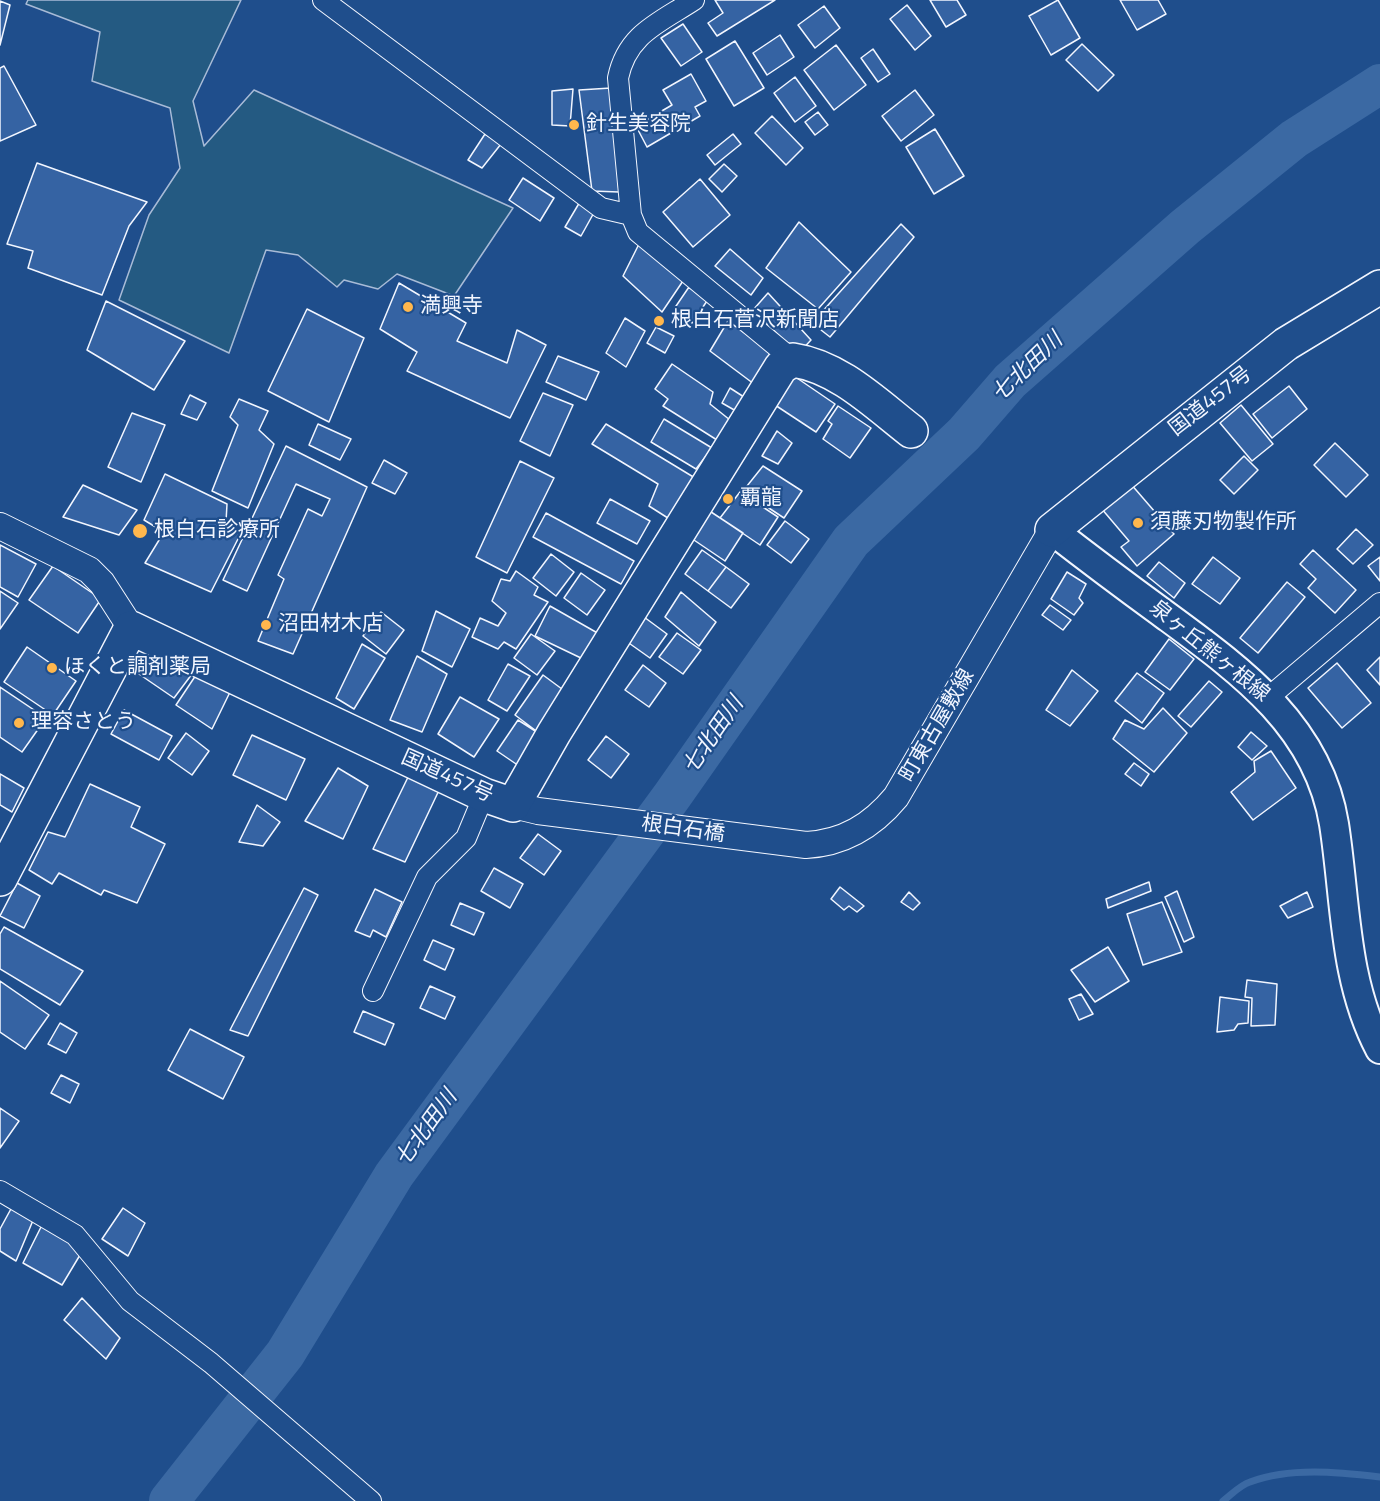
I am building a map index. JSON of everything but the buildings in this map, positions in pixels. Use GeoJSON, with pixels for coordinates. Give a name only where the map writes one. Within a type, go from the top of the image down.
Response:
{"type":"FeatureCollection","features":[{"type":"Feature","properties":{"kind":"highway","name":"国道457号"},"geometry":{"type":"LineString","coordinates":[[1052,530],[1286,344],[1380,287]]}},
{"type":"Feature","properties":{"kind":"highway"},"geometry":{"type":"LineString","coordinates":[[793,360],[814,363],[837,376],[910,431]]}},
{"type":"Feature","properties":{"kind":"highway","name":"国道457号"},"geometry":{"type":"LineString","coordinates":[[131,628],[498,800],[554,733],[781,367],[793,360]]}},
{"type":"Feature","properties":{"kind":"highway"},"geometry":{"type":"LineString","coordinates":[[0,879],[131,628]]}},
{"type":"Feature","properties":{"kind":"main road","name":"泉ヶ丘熊ヶ根線"},"geometry":{"type":"LineString","coordinates":[[1052,530],[1234,667],[1269,697],[1300,736],[1323,781],[1334,822],[1351,968],[1361,1005],[1380,1049]]}},
{"type":"Feature","properties":{"kind":"street"},"geometry":{"type":"LineString","coordinates":[[323,0],[601,208],[631,215]]}},
{"type":"Feature","properties":{"kind":"street"},"geometry":{"type":"LineString","coordinates":[[694,0],[631,44],[621,61],[618,78],[631,215],[638,232],[793,360]]}},
{"type":"Feature","properties":{"kind":"street"},"geometry":{"type":"LineString","coordinates":[[0,526],[88,570],[102,583],[131,628]]}},
{"type":"Feature","properties":{"kind":"street","name":"町東古屋敷線"},"geometry":{"type":"LineString","coordinates":[[767,842],[824,844],[865,827],[883,813],[896,797],[1052,530]]}},
{"type":"Feature","properties":{"kind":"street"},"geometry":{"type":"LineString","coordinates":[[1269,697],[1380,603]]}},
{"type":"Feature","properties":{"kind":"street"},"geometry":{"type":"LineString","coordinates":[[373,991],[427,877],[466,838],[498,800]]}},
{"type":"Feature","properties":{"kind":"street","name":"根白石橋"},"geometry":{"type":"LineString","coordinates":[[498,800],[599,819],[767,842]]}},
{"type":"Feature","properties":{"kind":"street"},"geometry":{"type":"LineString","coordinates":[[0,1191],[75,1235],[130,1301],[211,1363],[371,1501]]}},
{"type":"Feature","properties":{"kind":"shaded area"},"geometry":{"type":"Polygon","coordinates":[[[28,0],[241,0],[193,101],[204,146],[254,90],[513,208],[454,296],[397,274],[378,289],[344,280],[337,287],[298,255],[266,250],[229,353],[119,300],[149,215],[180,168],[170,108],[92,81],[100,32],[26,4],[28,0]]]}},
{"type":"Feature","properties":{"kind":"waterway","name":"七北田川"},"geometry":{"type":"LineString","coordinates":[[169,1501],[285,1354],[394,1175],[672,796],[851,541],[964,434],[1010,381],[1185,227],[1294,139],[1380,84]]}},
{"type":"Feature","properties":{"kind":"waterway"},"geometry":{"type":"LineString","coordinates":[[1223,1501],[1246,1483],[1281,1474],[1331,1472],[1380,1477]]}},
{"type":"Feature","properties":{"kind":"place","name":"針生美容院"},"geometry":{"type":"Point","coordinates":[574,125]}},
{"type":"Feature","properties":{"kind":"place","name":"満興寺"},"geometry":{"type":"Point","coordinates":[408,307]}},
{"type":"Feature","properties":{"kind":"place","name":"根白石菅沢新聞店"},"geometry":{"type":"Point","coordinates":[659,321]}},
{"type":"Feature","properties":{"kind":"place","name":"覇龍"},"geometry":{"type":"Point","coordinates":[728,499]}},
{"type":"Feature","properties":{"kind":"place","name":"須藤刃物製作所"},"geometry":{"type":"Point","coordinates":[1138,523]}},
{"type":"Feature","properties":{"kind":"place","name":"根白石診療所"},"geometry":{"type":"Point","coordinates":[140,531]}},
{"type":"Feature","properties":{"kind":"place","name":"沼田材木店"},"geometry":{"type":"Point","coordinates":[266,625]}},
{"type":"Feature","properties":{"kind":"place","name":"ほくと調剤薬局"},"geometry":{"type":"Point","coordinates":[52,668]}},
{"type":"Feature","properties":{"kind":"place","name":"理容さとう"},"geometry":{"type":"Point","coordinates":[19,723]}}]}
